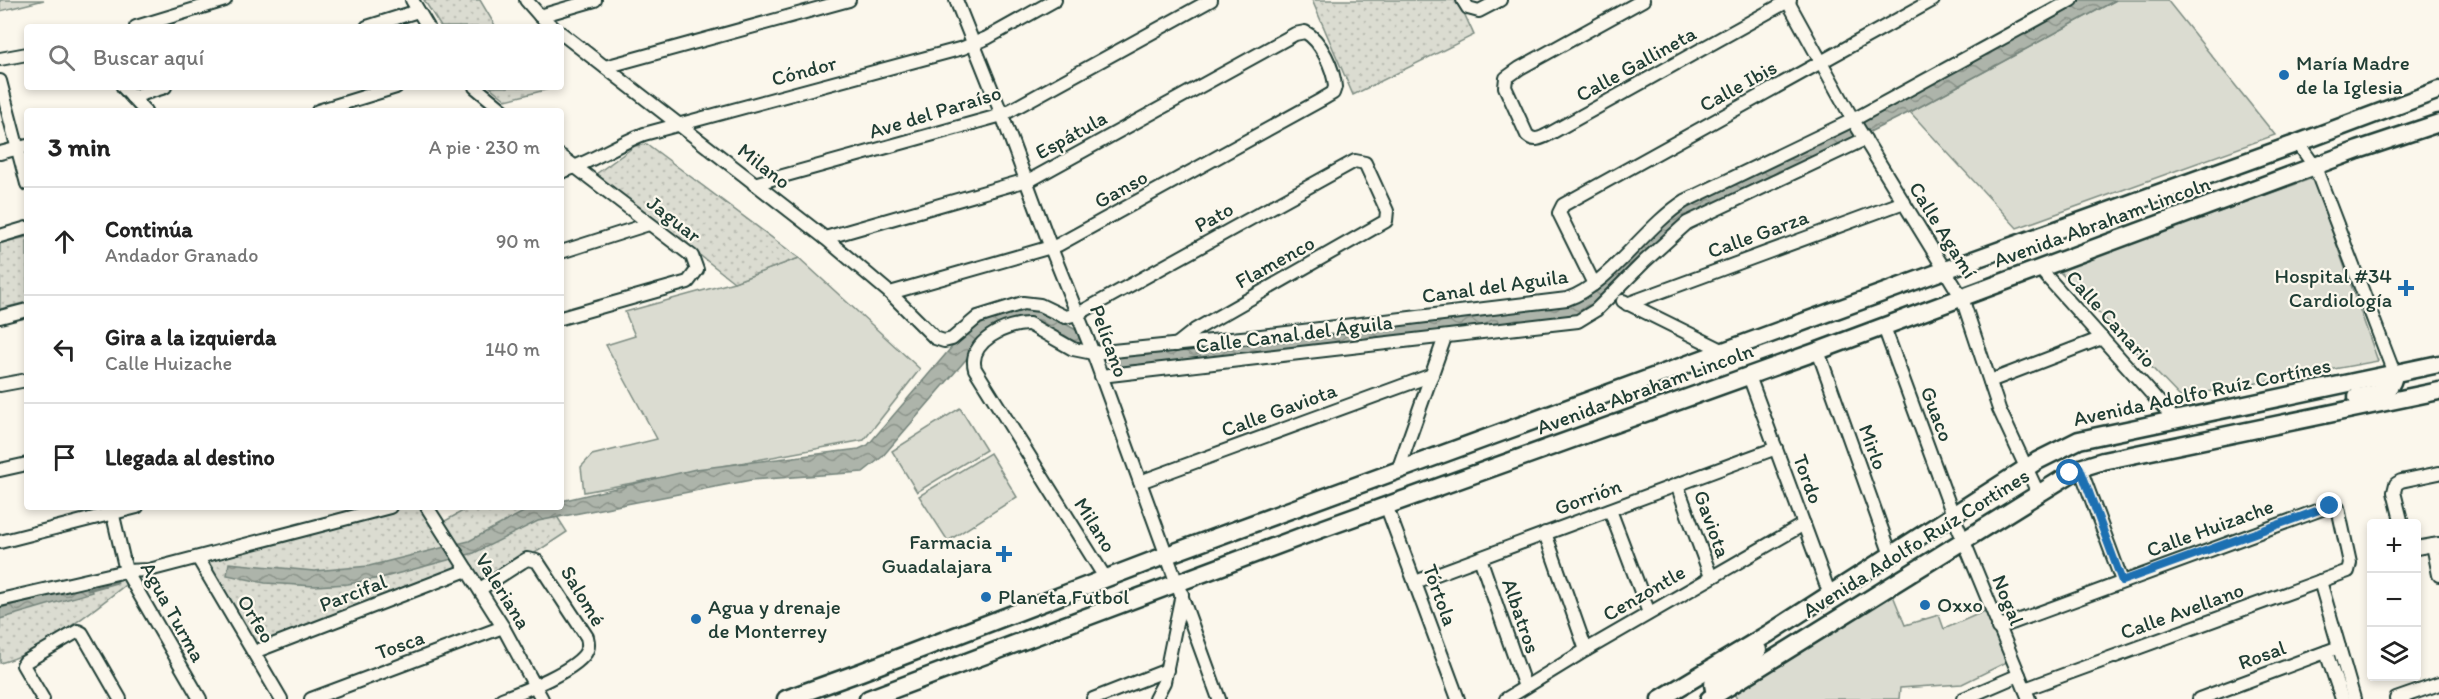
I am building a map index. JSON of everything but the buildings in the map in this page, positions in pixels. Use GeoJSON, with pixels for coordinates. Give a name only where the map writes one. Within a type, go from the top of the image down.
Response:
{"type":"FeatureCollection","features":[{"type":"Feature","properties":{"kind":"main road"},"geometry":{"type":"LineString","coordinates":[[786,699],[1167,555],[2439,90]]}},
{"type":"Feature","properties":{"kind":"main road","name":"Avenida Abraham Lincoln"},"geometry":{"type":"LineString","coordinates":[[868,699],[1180,588],[1386,505],[1818,351],[2315,166],[2439,123]]}},
{"type":"Feature","properties":{"kind":"main road"},"geometry":{"type":"LineString","coordinates":[[2329,414],[2346,400],[2388,389],[2394,373],[2439,364]]}},
{"type":"Feature","properties":{"kind":"main road","name":"Avenida Adolfo Ruíz Cortínes"},"geometry":{"type":"LineString","coordinates":[[2026,468],[2053,452],[2079,441],[2394,373]]}},
{"type":"Feature","properties":{"kind":"main road","name":"Avenida Adolfo Ruíz Cortines"},"geometry":{"type":"LineString","coordinates":[[1714,698],[1963,539],[2080,468],[2103,461],[2439,391]]}},
{"type":"Feature","properties":{"kind":"main road","name":"Avenida Adolfo Ruíz Cortines"},"geometry":{"type":"LineString","coordinates":[[1660,699],[1830,595],[2026,468]]}},
{"type":"Feature","properties":{"kind":"main road"},"geometry":{"type":"LineString","coordinates":[[1714,698],[1713,684],[1718,678],[1750,657],[1768,634]]}},
{"type":"Feature","properties":{"kind":"main road"},"geometry":{"type":"LineString","coordinates":[[1684,699],[1694,679]]}},
{"type":"Feature","properties":{"kind":"street"},"geometry":{"type":"LineString","coordinates":[[146,24],[225,0]]}},
{"type":"Feature","properties":{"kind":"street"},"geometry":{"type":"LineString","coordinates":[[412,0],[426,24]]}},
{"type":"Feature","properties":{"kind":"street"},"geometry":{"type":"LineString","coordinates":[[526,0],[550,24]]}},
{"type":"Feature","properties":{"kind":"street"},"geometry":{"type":"LineString","coordinates":[[540,16],[596,0]]}},
{"type":"Feature","properties":{"kind":"street"},"geometry":{"type":"LineString","coordinates":[[605,67],[849,0]]}},
{"type":"Feature","properties":{"kind":"street","name":"Pelícano"},"geometry":{"type":"LineString","coordinates":[[956,0],[1093,353],[1219,699]]}},
{"type":"Feature","properties":{"kind":"street","name":"Cóndor"},"geometry":{"type":"LineString","coordinates":[[564,171],[575,168],[625,141],[975,44],[1055,0]]}},
{"type":"Feature","properties":{"kind":"street","name":"Ave del Paraíso"},"geometry":{"type":"LineString","coordinates":[[754,184],[1002,115],[1211,0]]}},
{"type":"Feature","properties":{"kind":"street"},"geometry":{"type":"LineString","coordinates":[[1463,0],[1473,11],[1479,11],[1500,0]]}},
{"type":"Feature","properties":{"kind":"street","name":"Calle Gallineta"},"geometry":{"type":"LineString","coordinates":[[1643,0],[1506,78],[1505,87],[1531,139],[1536,140],[1551,133],[1788,0]]}},
{"type":"Feature","properties":{"kind":"street","name":"Calle Agamí"},"geometry":{"type":"LineString","coordinates":[[1788,0],[1859,130],[1962,298],[2008,431],[2038,493]]}},
{"type":"Feature","properties":{"kind":"street","name":"Calle Ibis"},"geometry":{"type":"LineString","coordinates":[[1594,284],[1559,213],[1561,207],[1933,0]]}},
{"type":"Feature","properties":{"kind":"street","name":"Canal del Aguila"},"geometry":{"type":"LineString","coordinates":[[1093,353],[1555,302],[1578,296],[1594,284],[1661,217],[1679,205],[1859,130],[2072,0]]}},
{"type":"Feature","properties":{"kind":"street"},"geometry":{"type":"LineString","coordinates":[[377,24],[418,11]]}},
{"type":"Feature","properties":{"kind":"street","name":"Espátula"},"geometry":{"type":"LineString","coordinates":[[825,238],[1026,182],[1295,34],[1305,32],[1316,42],[1331,70]]}},
{"type":"Feature","properties":{"kind":"street","name":"Milano"},"geometry":{"type":"LineString","coordinates":[[564,35],[825,238],[890,294],[935,338],[944,341],[952,339],[978,317],[1023,303],[1040,305],[1065,317],[1078,314]]}},
{"type":"Feature","properties":{"kind":"street"},"geometry":{"type":"LineString","coordinates":[[0,59],[24,55]]}},
{"type":"Feature","properties":{"kind":"street","name":"Ganso"},"geometry":{"type":"LineString","coordinates":[[890,294],[1051,248],[1333,93],[1335,87],[1331,70]]}},
{"type":"Feature","properties":{"kind":"street"},"geometry":{"type":"LineString","coordinates":[[0,81],[22,147],[0,153]]}},
{"type":"Feature","properties":{"kind":"street"},"geometry":{"type":"LineString","coordinates":[[126,90],[142,108]]}},
{"type":"Feature","properties":{"kind":"street"},"geometry":{"type":"LineString","coordinates":[[132,97],[155,90]]}},
{"type":"Feature","properties":{"kind":"street"},"geometry":{"type":"LineString","coordinates":[[328,108],[386,90]]}},
{"type":"Feature","properties":{"kind":"street"},"geometry":{"type":"LineString","coordinates":[[478,90],[500,108]]}},
{"type":"Feature","properties":{"kind":"street","name":"Calle Canal del Águila"},"geometry":{"type":"LineString","coordinates":[[1101,376],[1578,321],[1596,310],[1687,223],[1859,130]]}},
{"type":"Feature","properties":{"kind":"street"},"geometry":{"type":"LineString","coordinates":[[2298,143],[2315,166],[2394,373]]}},
{"type":"Feature","properties":{"kind":"street","name":"Jaguar"},"geometry":{"type":"LineString","coordinates":[[564,159],[692,256],[697,270],[688,282],[564,317]]}},
{"type":"Feature","properties":{"kind":"street","name":"Pato"},"geometry":{"type":"LineString","coordinates":[[1078,314],[1355,161],[1362,161],[1368,167],[1387,211]]}},
{"type":"Feature","properties":{"kind":"street","name":"Calle Garza"},"geometry":{"type":"LineString","coordinates":[[1627,304],[1904,202]]}},
{"type":"Feature","properties":{"kind":"street","name":"Flamenco"},"geometry":{"type":"LineString","coordinates":[[1176,345],[1195,330],[1381,225],[1386,221],[1387,211]]}},
{"type":"Feature","properties":{"kind":"street"},"geometry":{"type":"LineString","coordinates":[[564,251],[649,224]]}},
{"type":"Feature","properties":{"kind":"street"},"geometry":{"type":"LineString","coordinates":[[0,236],[24,229]]}},
{"type":"Feature","properties":{"kind":"street","name":"Calle Canario"},"geometry":{"type":"LineString","coordinates":[[2040,269],[2176,421]]}},
{"type":"Feature","properties":{"kind":"street"},"geometry":{"type":"LineString","coordinates":[[1611,295],[1724,351]]}},
{"type":"Feature","properties":{"kind":"street"},"geometry":{"type":"LineString","coordinates":[[0,317],[24,311]]}},
{"type":"Feature","properties":{"kind":"street","name":"Milano"},"geometry":{"type":"LineString","coordinates":[[1093,353],[1073,349],[1035,327],[1022,324],[986,340],[974,355],[975,369],[1106,579]]}},
{"type":"Feature","properties":{"kind":"street","name":"Guaco"},"geometry":{"type":"LineString","coordinates":[[1884,327],[1953,515]]}},
{"type":"Feature","properties":{"kind":"street"},"geometry":{"type":"LineString","coordinates":[[1398,470],[1445,336]]}},
{"type":"Feature","properties":{"kind":"street"},"geometry":{"type":"LineString","coordinates":[[1990,381],[2102,338]]}},
{"type":"Feature","properties":{"kind":"street","name":"Mirlo"},"geometry":{"type":"LineString","coordinates":[[1818,351],[1891,555]]}},
{"type":"Feature","properties":{"kind":"street","name":"Calle Gaviota"},"geometry":{"type":"LineString","coordinates":[[1140,483],[1432,375]]}},
{"type":"Feature","properties":{"kind":"street","name":"Tordo"},"geometry":{"type":"LineString","coordinates":[[1749,376],[1830,595]]}},
{"type":"Feature","properties":{"kind":"street"},"geometry":{"type":"LineString","coordinates":[[0,385],[24,381]]}},
{"type":"Feature","properties":{"kind":"street","name":"Gorrión"},"geometry":{"type":"LineString","coordinates":[[1414,582],[1776,448]]}},
{"type":"Feature","properties":{"kind":"street"},"geometry":{"type":"LineString","coordinates":[[0,470],[24,465]]}},
{"type":"Feature","properties":{"kind":"street"},"geometry":{"type":"LineString","coordinates":[[2080,468],[2122,581]]}},
{"type":"Feature","properties":{"kind":"street"},"geometry":{"type":"LineString","coordinates":[[2401,519],[2394,492],[2396,484],[2439,473]]}},
{"type":"Feature","properties":{"kind":"street","name":"Gaviota"},"geometry":{"type":"LineString","coordinates":[[1677,484],[1711,577]]}},
{"type":"Feature","properties":{"kind":"street","name":"Tórtola"},"geometry":{"type":"LineString","coordinates":[[1386,505],[1458,699]]}},
{"type":"Feature","properties":{"kind":"street","name":"Calle Huizache"},"geometry":{"type":"LineString","coordinates":[[1998,628],[2122,581],[2335,506],[2338,508],[2351,566]]}},
{"type":"Feature","properties":{"kind":"street"},"geometry":{"type":"LineString","coordinates":[[0,542],[112,510]]}},
{"type":"Feature","properties":{"kind":"street","name":"Agua Turma"},"geometry":{"type":"LineString","coordinates":[[112,510],[126,571],[200,699]]}},
{"type":"Feature","properties":{"kind":"street"},"geometry":{"type":"LineString","coordinates":[[0,600],[126,571],[149,570],[379,510]]}},
{"type":"Feature","properties":{"kind":"street","name":"Valeriana"},"geometry":{"type":"LineString","coordinates":[[429,510],[503,627],[542,699]]}},
{"type":"Feature","properties":{"kind":"street"},"geometry":{"type":"LineString","coordinates":[[1610,510],[1649,613]]}},
{"type":"Feature","properties":{"kind":"street","name":"Nogal"},"geometry":{"type":"LineString","coordinates":[[1953,515],[2027,694]]}},
{"type":"Feature","properties":{"kind":"street","name":"Cenzontle"},"geometry":{"type":"LineString","coordinates":[[1506,699],[1804,524]]}},
{"type":"Feature","properties":{"kind":"street"},"geometry":{"type":"LineString","coordinates":[[1545,533],[1586,650]]}},
{"type":"Feature","properties":{"kind":"street"},"geometry":{"type":"LineString","coordinates":[[2421,547],[2436,544],[2439,575]]}},
{"type":"Feature","properties":{"kind":"street","name":"Orfeo"},"geometry":{"type":"LineString","coordinates":[[198,558],[282,699]]}},
{"type":"Feature","properties":{"kind":"street","name":"Albatros"},"geometry":{"type":"LineString","coordinates":[[1480,558],[1525,687]]}},
{"type":"Feature","properties":{"kind":"street","name":"Salomé"},"geometry":{"type":"LineString","coordinates":[[480,589],[522,562],[532,559],[537,561],[587,637],[588,648],[582,658],[537,687]]}},
{"type":"Feature","properties":{"kind":"street","name":"Calle Avellano"},"geometry":{"type":"LineString","coordinates":[[2027,694],[2348,571],[2351,566]]}},
{"type":"Feature","properties":{"kind":"street","name":"Parcifal"},"geometry":{"type":"LineString","coordinates":[[254,652],[467,570]]}},
{"type":"Feature","properties":{"kind":"street"},"geometry":{"type":"LineString","coordinates":[[2320,581],[2354,699]]}},
{"type":"Feature","properties":{"kind":"street"},"geometry":{"type":"LineString","coordinates":[[1155,699],[1161,690],[1167,670],[1180,588]]}},
{"type":"Feature","properties":{"kind":"street","name":"Tosca"},"geometry":{"type":"LineString","coordinates":[[311,699],[503,627]]}},
{"type":"Feature","properties":{"kind":"street"},"geometry":{"type":"LineString","coordinates":[[43,699],[23,665],[78,631],[82,633],[120,699]]}},
{"type":"Feature","properties":{"kind":"street","name":"Rosal"},"geometry":{"type":"LineString","coordinates":[[2199,699],[2339,647]]}},
{"type":"Feature","properties":{"kind":"street"},"geometry":{"type":"LineString","coordinates":[[2326,652],[2342,699]]}},
{"type":"Feature","properties":{"kind":"street"},"geometry":{"type":"LineString","coordinates":[[1094,699],[1167,670]]}},
{"type":"Feature","properties":{"kind":"street"},"geometry":{"type":"LineString","coordinates":[[1963,699],[1985,695],[2019,675]]}},
{"type":"Feature","properties":{"kind":"street"},"geometry":{"type":"LineString","coordinates":[[2396,699],[2439,684]]}},
{"type":"Feature","properties":{"kind":"street"},"geometry":{"type":"LineString","coordinates":[[502,699],[537,687]]}},
{"type":"Feature","properties":{"kind":"shaded area"},"geometry":{"type":"Polygon","coordinates":[[[0,0],[44,0],[0,11],[0,0]]]}},
{"type":"Feature","properties":{"kind":"shaded area"},"geometry":{"type":"Polygon","coordinates":[[[424,0],[480,0],[494,24],[439,24],[424,0]]]}},
{"type":"Feature","properties":{"kind":"shaded area"},"geometry":{"type":"Polygon","coordinates":[[[1312,0],[1458,0],[1474,35],[1353,95],[1312,0]]]}},
{"type":"Feature","properties":{"kind":"shaded area"},"geometry":{"type":"Polygon","coordinates":[[[2116,0],[2167,0],[2275,135],[2017,228],[1910,112],[2116,0]]]}},
{"type":"Feature","properties":{"kind":"shaded area"},"geometry":{"type":"Polygon","coordinates":[[[494,90],[545,90],[506,100],[494,90]]]}},
{"type":"Feature","properties":{"kind":"shaded area"},"geometry":{"type":"Polygon","coordinates":[[[647,144],[799,258],[734,282],[596,174],[635,146],[647,144]]]}},
{"type":"Feature","properties":{"kind":"shaded area"},"geometry":{"type":"Polygon","coordinates":[[[2313,178],[2378,361],[2180,397],[2058,270],[2313,178]]]}},
{"type":"Feature","properties":{"kind":"shaded area"},"geometry":{"type":"Polygon","coordinates":[[[24,238],[24,303],[0,309],[0,243],[24,238]]]}},
{"type":"Feature","properties":{"kind":"shaded area"},"geometry":{"type":"Polygon","coordinates":[[[799,258],[920,369],[864,440],[584,492],[581,467],[592,455],[657,439],[606,345],[635,336],[625,312],[734,282],[799,258]]]}},
{"type":"Feature","properties":{"kind":"shaded area"},"geometry":{"type":"Polygon","coordinates":[[[960,408],[986,450],[917,492],[892,451],[960,408]]]}},
{"type":"Feature","properties":{"kind":"shaded area"},"geometry":{"type":"Polygon","coordinates":[[[990,453],[1017,497],[948,541],[919,496],[990,453]]]}},
{"type":"Feature","properties":{"kind":"shaded area"},"geometry":{"type":"Polygon","coordinates":[[[379,510],[428,510],[438,525],[465,510],[553,510],[567,532],[480,589],[467,570],[254,652],[198,558],[379,510]]]}},
{"type":"Feature","properties":{"kind":"shaded area"},"geometry":{"type":"Polygon","coordinates":[[[126,571],[129,582],[84,617],[33,650],[0,663],[0,600],[126,571]]]}},
{"type":"Feature","properties":{"kind":"shaded area"},"geometry":{"type":"Polygon","coordinates":[[[1892,593],[1905,625],[1939,615],[1944,629],[1985,611],[2007,662],[1962,684],[1900,688],[1899,699],[1737,699],[1734,694],[1892,593]]]}},
{"type":"Feature","properties":{"kind":"water"},"geometry":{"type":"Polygon","coordinates":[[[2072,0],[2116,0],[1910,112],[1696,218],[1587,318],[1119,368],[1031,321],[988,334],[882,457],[863,472],[751,480],[538,521],[474,553],[385,577],[348,584],[315,586],[265,583],[227,575],[229,563],[314,571],[369,566],[469,541],[527,510],[564,510],[564,500],[696,469],[859,449],[868,445],[975,320],[1040,305],[1064,323],[1119,355],[1578,296],[1661,217],[2072,0]]]}},
{"type":"Feature","properties":{"kind":"water"},"geometry":{"type":"Polygon","coordinates":[[[90,585],[92,592],[0,619],[0,608],[90,585]]]}},
{"type":"Feature","properties":{"kind":"waterway"},"geometry":{"type":"LineString","coordinates":[[88,590],[117,582]]}},
{"type":"Feature","properties":{"kind":"place","name":"María Madre de la Iglesia"},"geometry":{"type":"Point","coordinates":[2284,75]}},
{"type":"Feature","properties":{"kind":"place","name":"Hospital #34 Cardiología"},"geometry":{"type":"Point","coordinates":[2406,288]}},
{"type":"Feature","properties":{"kind":"place","name":"Farmacia Guadalajara"},"geometry":{"type":"Point","coordinates":[1004,554]}},
{"type":"Feature","properties":{"kind":"place","name":"Planeta Futbol"},"geometry":{"type":"Point","coordinates":[986,597]}},
{"type":"Feature","properties":{"kind":"place","name":"Oxxo"},"geometry":{"type":"Point","coordinates":[1925,605]}},
{"type":"Feature","properties":{"kind":"place","name":"Agua y drenaje de Monterrey"},"geometry":{"type":"Point","coordinates":[696,619]}},
{"type":"Feature","properties":{"kind":"route"},"geometry":{"type":"LineString","coordinates":[[2070,473],[2080,468],[2122,581],[2330,506]]}}]}
